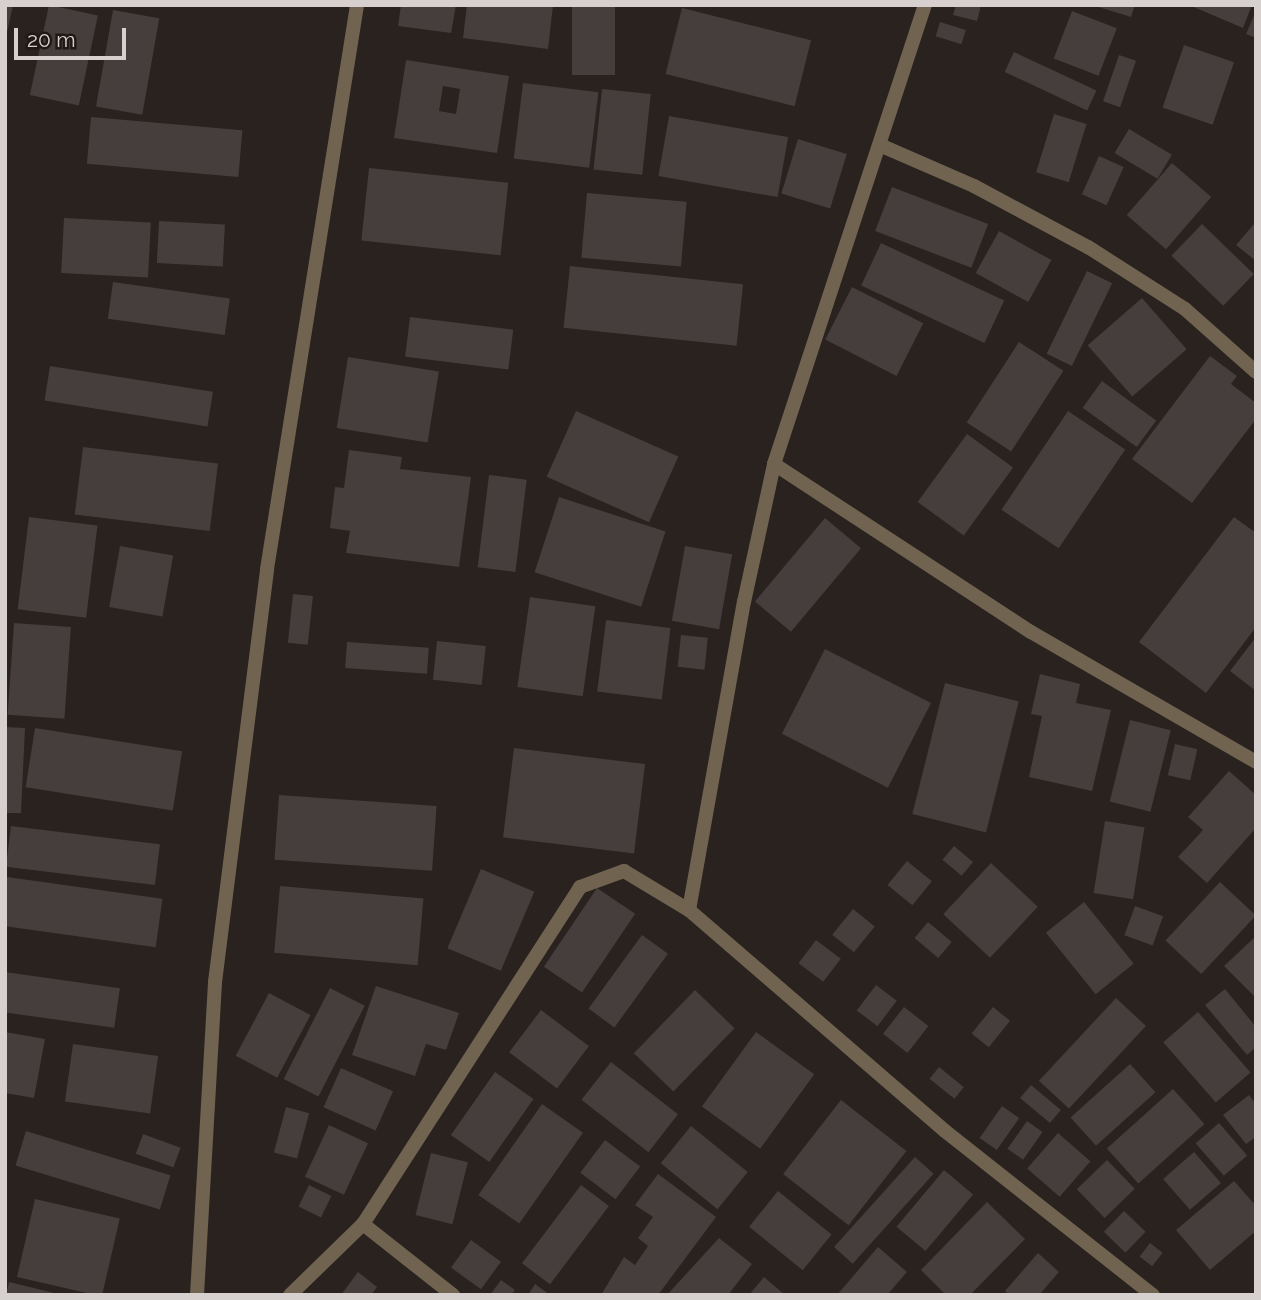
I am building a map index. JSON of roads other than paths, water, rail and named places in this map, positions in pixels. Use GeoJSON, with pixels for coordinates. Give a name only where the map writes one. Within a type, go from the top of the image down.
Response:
{"type":"FeatureCollection","features":[{"type":"Feature","properties":{"kind":"street"},"geometry":{"type":"LineString","coordinates":[[197,1295],[215,982],[267,569],[357,5]]}},
{"type":"Feature","properties":{"kind":"street"},"geometry":{"type":"LineString","coordinates":[[689,910],[744,602],[774,464],[882,146],[925,5]]}},
{"type":"Feature","properties":{"kind":"street"},"geometry":{"type":"LineString","coordinates":[[882,146],[974,186],[1088,247],[1185,309],[1256,372]]}},
{"type":"Feature","properties":{"kind":"street"},"geometry":{"type":"LineString","coordinates":[[774,464],[1031,632],[1256,762]]}},
{"type":"Feature","properties":{"kind":"street"},"geometry":{"type":"LineString","coordinates":[[290,1295],[363,1224],[580,887],[624,872],[689,910],[945,1131],[1153,1295]]}},
{"type":"Feature","properties":{"kind":"street"},"geometry":{"type":"LineString","coordinates":[[363,1224],[453,1295]]}}]}
